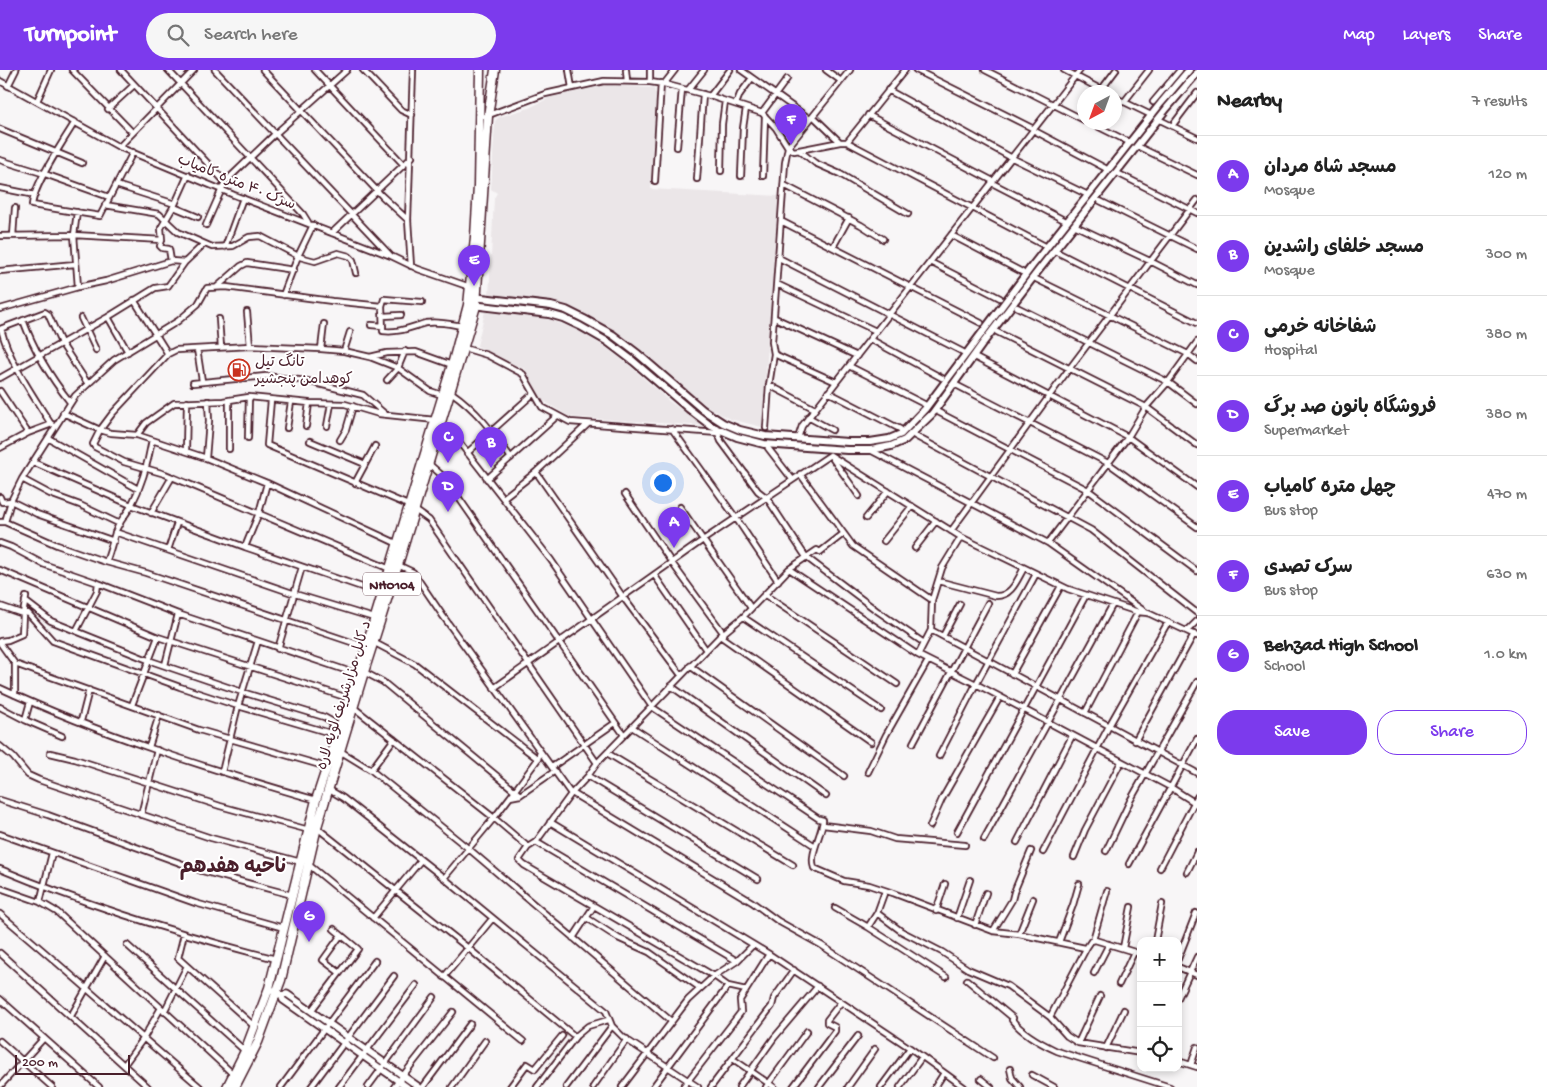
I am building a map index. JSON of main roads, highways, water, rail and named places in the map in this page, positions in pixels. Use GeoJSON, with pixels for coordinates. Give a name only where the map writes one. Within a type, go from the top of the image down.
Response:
{"type":"FeatureCollection","features":[{"type":"Feature","properties":{"kind":"highway","name":"د کابل مزارشریف لویه لاره"},"geometry":{"type":"LineString","coordinates":[[235,1087],[258,1042],[275,992],[276,959],[301,862],[312,827],[328,788],[353,707],[366,647],[408,505],[451,392],[464,348],[473,301],[484,116],[480,70]]}},
{"type":"Feature","properties":{"kind":"highway","name":"د کابل مزارشریف لویه لاره"},"geometry":{"type":"LineString","coordinates":[[227,1087],[245,1051],[254,1026],[281,980],[309,865],[316,800],[327,767],[333,734],[373,642],[398,565],[429,464],[442,396],[462,326],[473,301],[471,287],[484,116],[495,70]]}},
{"type":"Feature","properties":{"kind":"main road"},"geometry":{"type":"LineString","coordinates":[[473,301],[529,302],[566,310],[613,336],[638,354],[715,419],[752,433],[765,436],[870,442],[889,439],[900,434],[925,409],[1047,247],[1129,142],[1189,70]]}},
{"type":"Feature","properties":{"kind":"main road"},"geometry":{"type":"LineString","coordinates":[[473,301],[549,314],[580,326],[608,342],[633,360],[689,409],[719,431],[764,444],[828,451],[871,450],[891,446],[905,440],[932,414],[1055,251],[1158,119],[1197,73]]}},
{"type":"Feature","properties":{"kind":"main road"},"geometry":{"type":"LineString","coordinates":[[977,338],[984,343]]}},
{"type":"Feature","properties":{"kind":"place","name":"سرک تصدی"},"geometry":{"type":"Point","coordinates":[791,145]}},
{"type":"Feature","properties":{"kind":"place","name":"چهل متره کامیاب"},"geometry":{"type":"Point","coordinates":[474,286]}},
{"type":"Feature","properties":{"kind":"place","name":"تانگ تیل کوهدامن پنجشیر"},"geometry":{"type":"Point","coordinates":[239,370]}},
{"type":"Feature","properties":{"kind":"place","name":"شفاخانه خرمی"},"geometry":{"type":"Point","coordinates":[448,463]}},
{"type":"Feature","properties":{"kind":"place","name":"مسجد خلفای راشدین"},"geometry":{"type":"Point","coordinates":[491,468]}},
{"type":"Feature","properties":{"kind":"place","name":"فروشگاه بانون صد برگ"},"geometry":{"type":"Point","coordinates":[448,512]}},
{"type":"Feature","properties":{"kind":"place","name":"مسجد شاه مردان"},"geometry":{"type":"Point","coordinates":[674,548]}},
{"type":"Feature","properties":{"kind":"place","name":"Behzad High School"},"geometry":{"type":"Point","coordinates":[309,942]}},
{"type":"Feature","properties":{"kind":"district","name":"ناحیه هفدهم"},"geometry":{"type":"Point","coordinates":[233,865]}}]}
